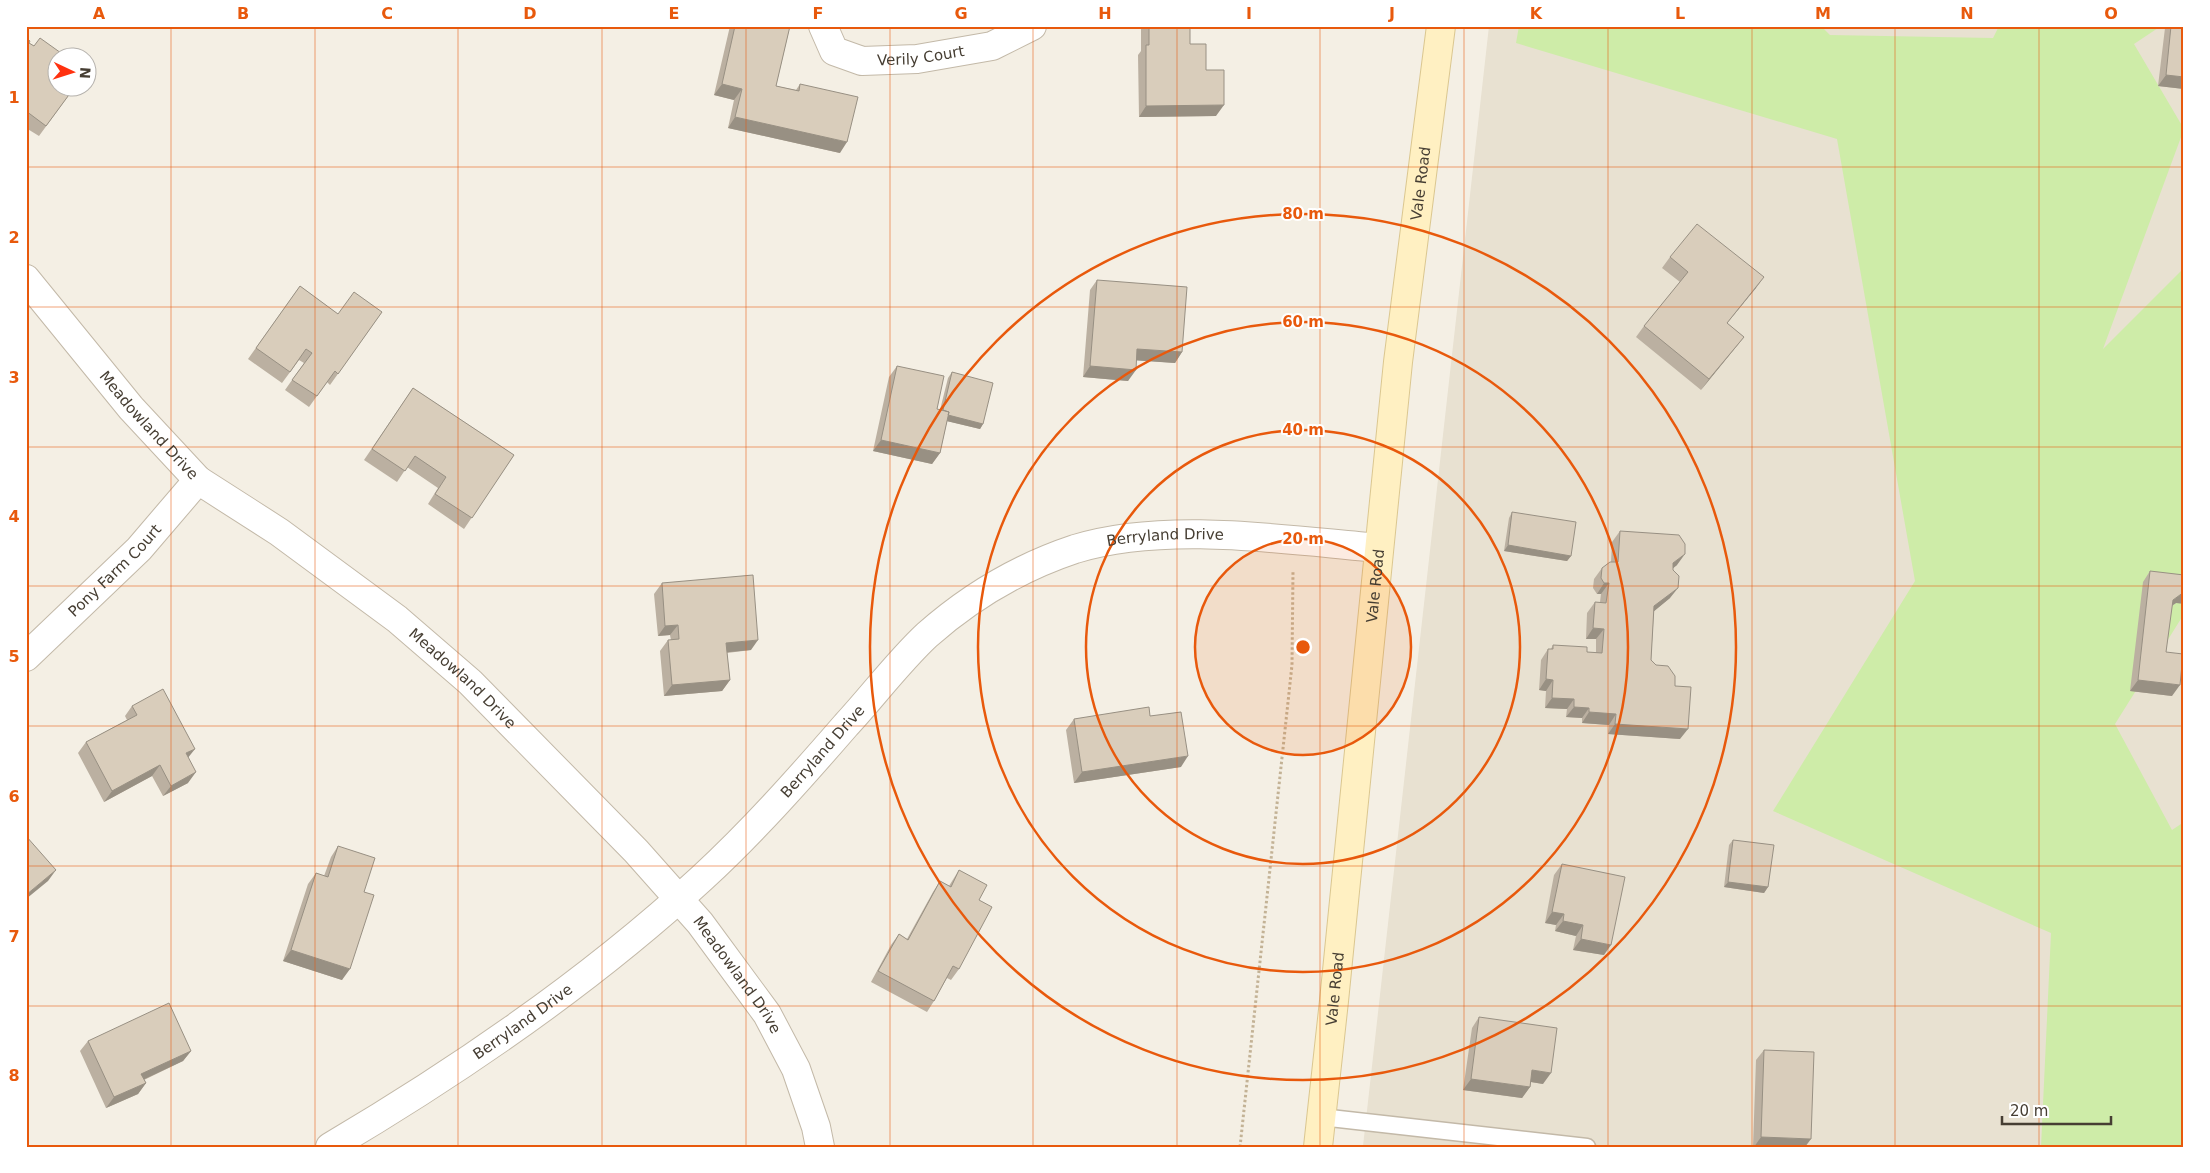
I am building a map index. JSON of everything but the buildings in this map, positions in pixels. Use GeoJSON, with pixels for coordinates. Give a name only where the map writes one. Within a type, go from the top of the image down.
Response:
{"type":"FeatureCollection","features":[{"type":"Feature","properties":{"kind":"main road","name":"Vale Road"},"geometry":{"type":"LineString","coordinates":[[1318,1147],[1398,362],[1440,26]]}},
{"type":"Feature","properties":{"kind":"street","name":"Verily Court"},"geometry":{"type":"LineString","coordinates":[[823,26],[834,51],[862,61],[917,59],[992,46],[1032,26]]}},
{"type":"Feature","properties":{"kind":"street","name":"Meadowland Drive"},"geometry":{"type":"LineString","coordinates":[[26,279],[130,408],[198,480],[279,532],[397,619],[470,682],[636,851],[700,923],[767,1014],[796,1069],[816,1127],[820,1147]]}},
{"type":"Feature","properties":{"kind":"street","name":"Pony Farm Court"},"geometry":{"type":"LineString","coordinates":[[26,656],[139,549],[198,480]]}},
{"type":"Feature","properties":{"kind":"street","name":"Berryland Drive"},"geometry":{"type":"LineString","coordinates":[[330,1147],[394,1109],[502,1038],[639,934],[778,802],[926,637],[970,600],[1022,570],[1075,549],[1130,537],[1182,534],[1379,548]]}},
{"type":"Feature","properties":{"kind":"lane"},"geometry":{"type":"LineString","coordinates":[[1321,1116],[1588,1147]]}},
{"type":"Feature","properties":{"kind":"path"},"geometry":{"type":"LineString","coordinates":[[1240,1147],[1292,665],[1295,541]]}},
{"type":"Feature","properties":{"kind":"shaded area"},"geometry":{"type":"Polygon","coordinates":[[[1489,26],[2184,26],[2184,1147],[1363,1146],[1489,26]]]}},
{"type":"Feature","properties":{"kind":"green space"},"geometry":{"type":"Polygon","coordinates":[[[1519,26],[1821,26],[1830,35],[1993,38],[1999,26],[2161,26],[2134,44],[2184,129],[2103,349],[2184,268],[2184,614],[2115,724],[2172,830],[2184,822],[2184,1147],[2041,1147],[2051,933],[1773,811],[1915,581],[1837,139],[1516,43],[1519,26]]]}}]}
